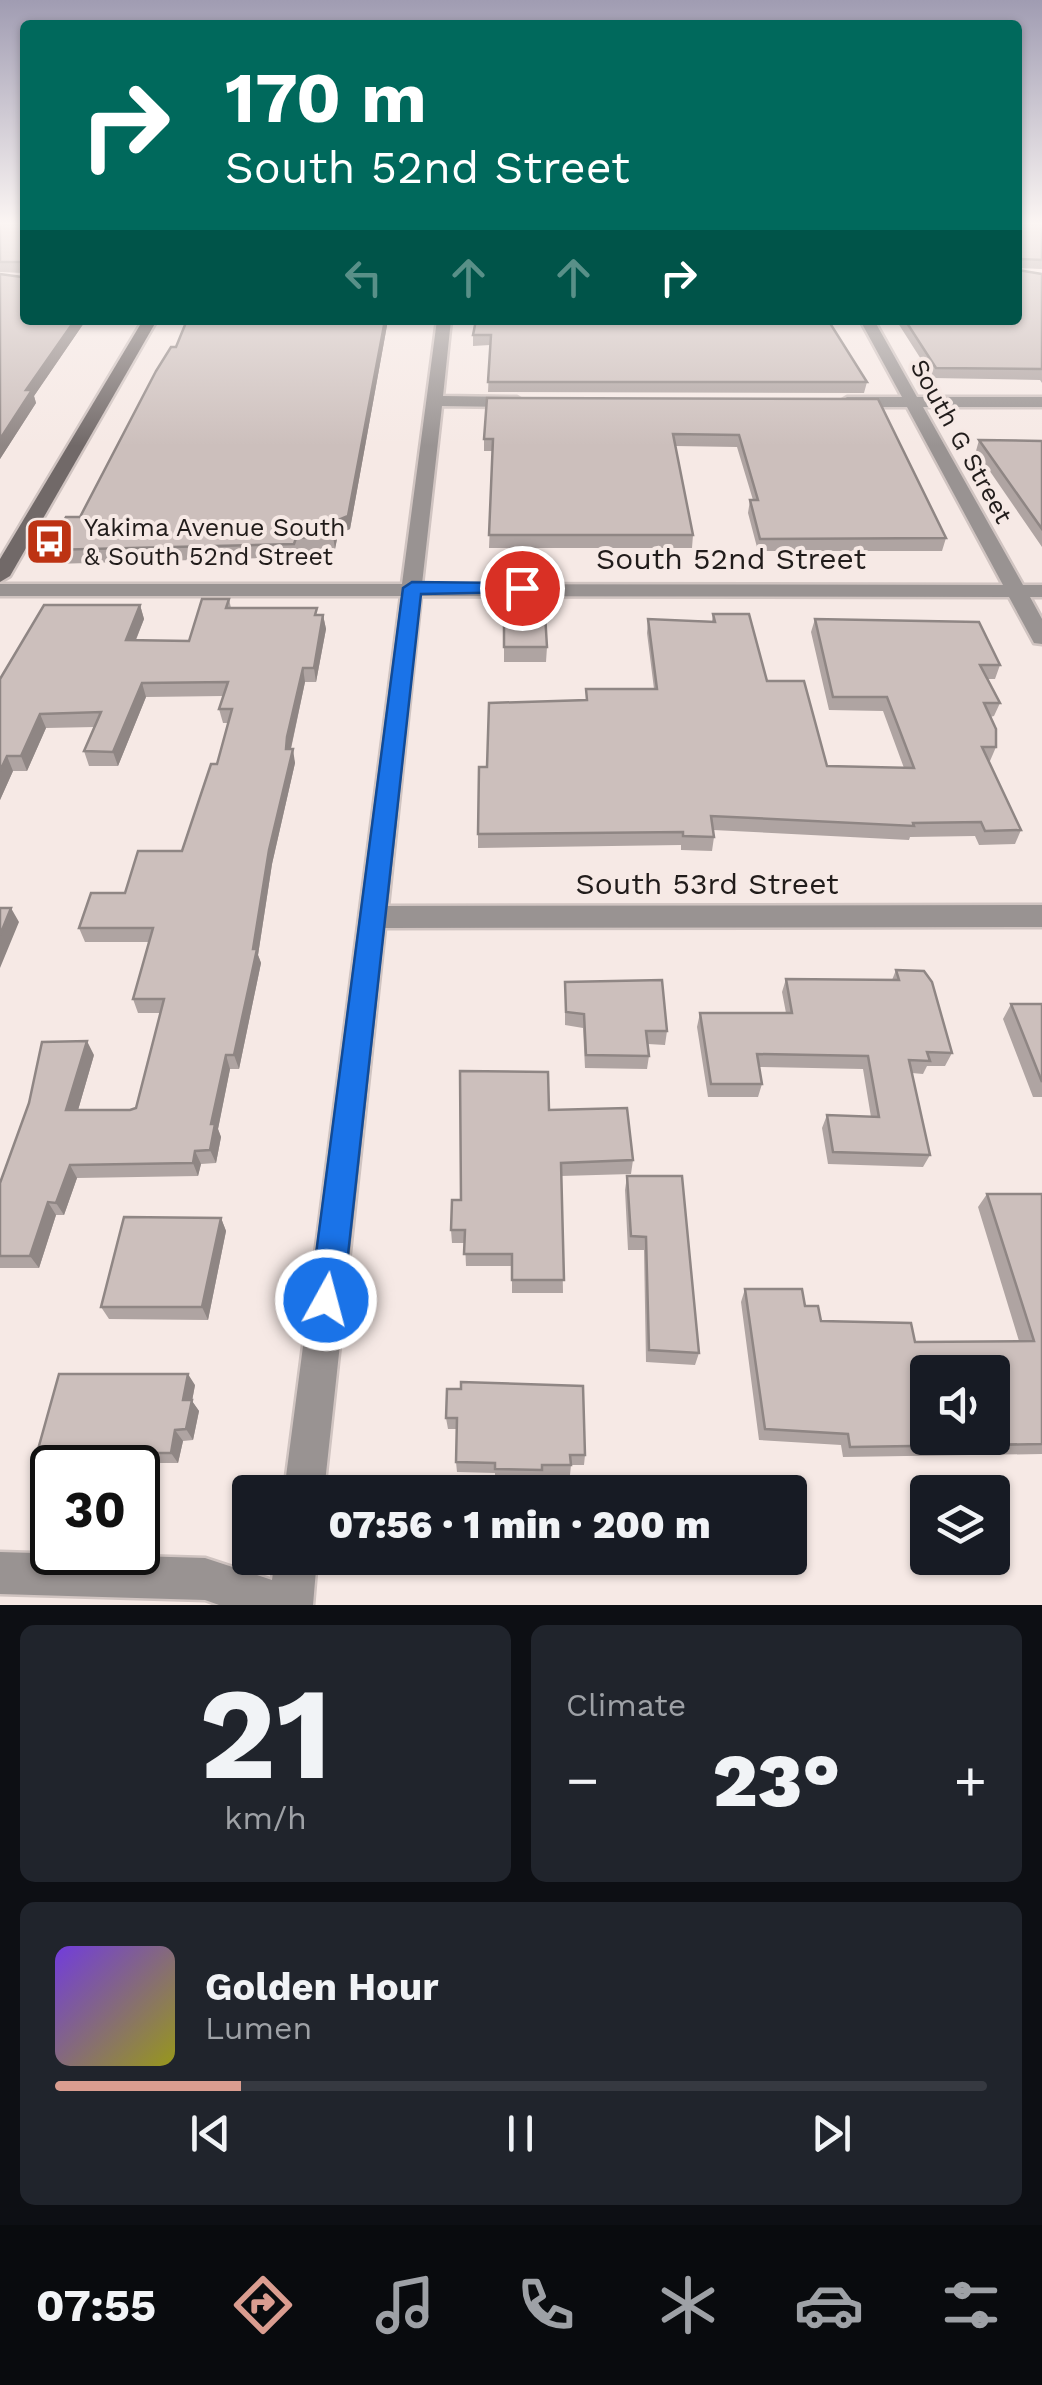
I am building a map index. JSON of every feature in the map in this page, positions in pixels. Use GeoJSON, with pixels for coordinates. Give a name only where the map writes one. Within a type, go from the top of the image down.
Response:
{"type":"FeatureCollection","features":[{"type":"Feature","properties":{"kind":"main road"},"geometry":{"type":"LineString","coordinates":[[0,576],[147,325]]}},
{"type":"Feature","properties":{"kind":"street"},"geometry":{"type":"LineString","coordinates":[[306,1475],[444,325]]}},
{"type":"Feature","properties":{"kind":"street","name":"South G Street"},"geometry":{"type":"LineString","coordinates":[[869,325],[1042,638]]}},
{"type":"Feature","properties":{"kind":"street"},"geometry":{"type":"LineString","coordinates":[[436,401],[535,402]]}},
{"type":"Feature","properties":{"kind":"street"},"geometry":{"type":"LineString","coordinates":[[833,402],[1042,402]]}},
{"type":"Feature","properties":{"kind":"street","name":"South 52nd Street"},"geometry":{"type":"LineString","coordinates":[[0,590],[1042,590]]}},
{"type":"Feature","properties":{"kind":"street","name":"South 53rd Street"},"geometry":{"type":"LineString","coordinates":[[372,916],[1042,916]]}},
{"type":"Feature","properties":{"kind":"street"},"geometry":{"type":"LineString","coordinates":[[0,1573],[206,1579],[287,1605],[293,1575]]}},
{"type":"Feature","properties":{"kind":"building"},"geometry":{"type":"Polygon","coordinates":[[[0,296],[20,296],[20,325],[72,325],[26,390],[32,390],[0,439],[0,296]]]}},
{"type":"Feature","properties":{"kind":"building"},"geometry":{"type":"Polygon","coordinates":[[[1022,296],[1042,296],[1042,369],[936,368],[908,325],[1022,325],[1022,296]]]}},
{"type":"Feature","properties":{"kind":"building"},"geometry":{"type":"Polygon","coordinates":[[[185,325],[384,325],[348,516],[336,521],[333,536],[296,538],[294,544],[48,550],[66,517],[80,517],[156,371],[171,347],[176,347],[185,325]]]}},
{"type":"Feature","properties":{"kind":"building"},"geometry":{"type":"Polygon","coordinates":[[[475,325],[831,325],[867,382],[488,382],[491,335],[473,335],[475,325]]]}},
{"type":"Feature","properties":{"kind":"building"},"geometry":{"type":"Polygon","coordinates":[[[487,398],[878,399],[946,538],[760,539],[750,500],[758,500],[739,435],[673,434],[693,535],[489,535],[493,439],[484,439],[487,398]]]}},
{"type":"Feature","properties":{"kind":"building"},"geometry":{"type":"Polygon","coordinates":[[[979,440],[1042,441],[1042,529],[979,440]]]}},
{"type":"Feature","properties":{"kind":"building"},"geometry":{"type":"Polygon","coordinates":[[[202,599],[229,599],[226,608],[317,608],[315,615],[323,615],[314,668],[303,668],[287,737],[286,749],[293,749],[269,850],[253,949],[257,949],[234,1055],[226,1055],[211,1124],[215,1124],[210,1150],[195,1151],[193,1163],[70,1165],[56,1203],[48,1202],[30,1256],[0,1256],[0,1183],[29,1103],[42,1042],[87,1041],[66,1110],[136,1108],[164,999],[133,999],[153,928],[79,928],[91,893],[125,893],[138,851],[182,851],[211,764],[217,764],[232,709],[219,709],[228,682],[142,683],[113,752],[84,751],[101,712],[40,714],[21,756],[7,756],[0,771],[0,679],[44,605],[140,605],[126,640],[189,641],[202,599]]]}},
{"type":"Feature","properties":{"kind":"building"},"geometry":{"type":"Polygon","coordinates":[[[504,614],[545,614],[547,647],[504,647],[504,614]]]}},
{"type":"Feature","properties":{"kind":"building"},"geometry":{"type":"Polygon","coordinates":[[[713,614],[749,614],[767,681],[804,681],[827,766],[914,768],[887,697],[833,697],[815,619],[979,622],[1000,665],[980,665],[1000,703],[984,703],[996,729],[996,747],[982,747],[1021,830],[985,831],[981,822],[913,823],[914,826],[711,816],[714,837],[683,836],[683,832],[478,834],[479,767],[487,767],[489,703],[587,700],[586,689],[657,689],[648,619],[715,622],[713,614]]]}},
{"type":"Feature","properties":{"kind":"building"},"geometry":{"type":"Polygon","coordinates":[[[0,908],[11,908],[0,935],[0,908]]]}},
{"type":"Feature","properties":{"kind":"building"},"geometry":{"type":"Polygon","coordinates":[[[896,970],[924,971],[932,982],[952,1053],[927,1052],[930,1061],[909,1060],[930,1155],[833,1152],[827,1115],[879,1117],[868,1056],[757,1054],[762,1084],[711,1084],[700,1013],[792,1013],[786,979],[899,980],[896,970]]]}},
{"type":"Feature","properties":{"kind":"building"},"geometry":{"type":"Polygon","coordinates":[[[662,980],[667,1031],[646,1031],[649,1056],[586,1055],[584,1014],[566,1012],[565,982],[662,980]]]}},
{"type":"Feature","properties":{"kind":"building"},"geometry":{"type":"Polygon","coordinates":[[[1011,1004],[1042,1004],[1042,1082],[1011,1004]]]}},
{"type":"Feature","properties":{"kind":"building"},"geometry":{"type":"Polygon","coordinates":[[[460,1071],[548,1072],[549,1110],[627,1108],[633,1160],[561,1163],[564,1280],[512,1280],[512,1254],[464,1254],[465,1230],[451,1230],[452,1200],[461,1200],[460,1071]]]}},
{"type":"Feature","properties":{"kind":"building"},"geometry":{"type":"Polygon","coordinates":[[[627,1176],[682,1176],[699,1353],[649,1350],[646,1237],[631,1236],[627,1176]]]}},
{"type":"Feature","properties":{"kind":"building"},"geometry":{"type":"Polygon","coordinates":[[[987,1194],[1042,1194],[1042,1444],[1010,1444],[1010,1355],[910,1355],[910,1446],[850,1447],[848,1434],[765,1429],[745,1289],[802,1289],[805,1306],[818,1306],[821,1321],[911,1323],[915,1342],[1034,1341],[987,1194]]]}},
{"type":"Feature","properties":{"kind":"building"},"geometry":{"type":"Polygon","coordinates":[[[124,1217],[221,1218],[202,1307],[101,1307],[124,1217]]]}},
{"type":"Feature","properties":{"kind":"building"},"geometry":{"type":"Polygon","coordinates":[[[59,1374],[188,1374],[183,1400],[192,1400],[186,1429],[175,1430],[171,1453],[160,1453],[160,1445],[39,1445],[59,1374]]]}},
{"type":"Feature","properties":{"kind":"building"},"geometry":{"type":"Polygon","coordinates":[[[461,1382],[583,1386],[585,1455],[570,1455],[571,1465],[542,1465],[542,1470],[495,1469],[495,1463],[456,1462],[457,1418],[446,1418],[447,1389],[461,1389],[461,1382]]]}},
{"type":"Feature","properties":{"kind":"place","name":"Yakima Avenue South & South 52nd Street"},"geometry":{"type":"Point","coordinates":[49,541]}},
{"type":"Feature","properties":{"kind":"route"},"geometry":{"type":"LineString","coordinates":[[326,1300],[412,588],[522,588]]}}]}
